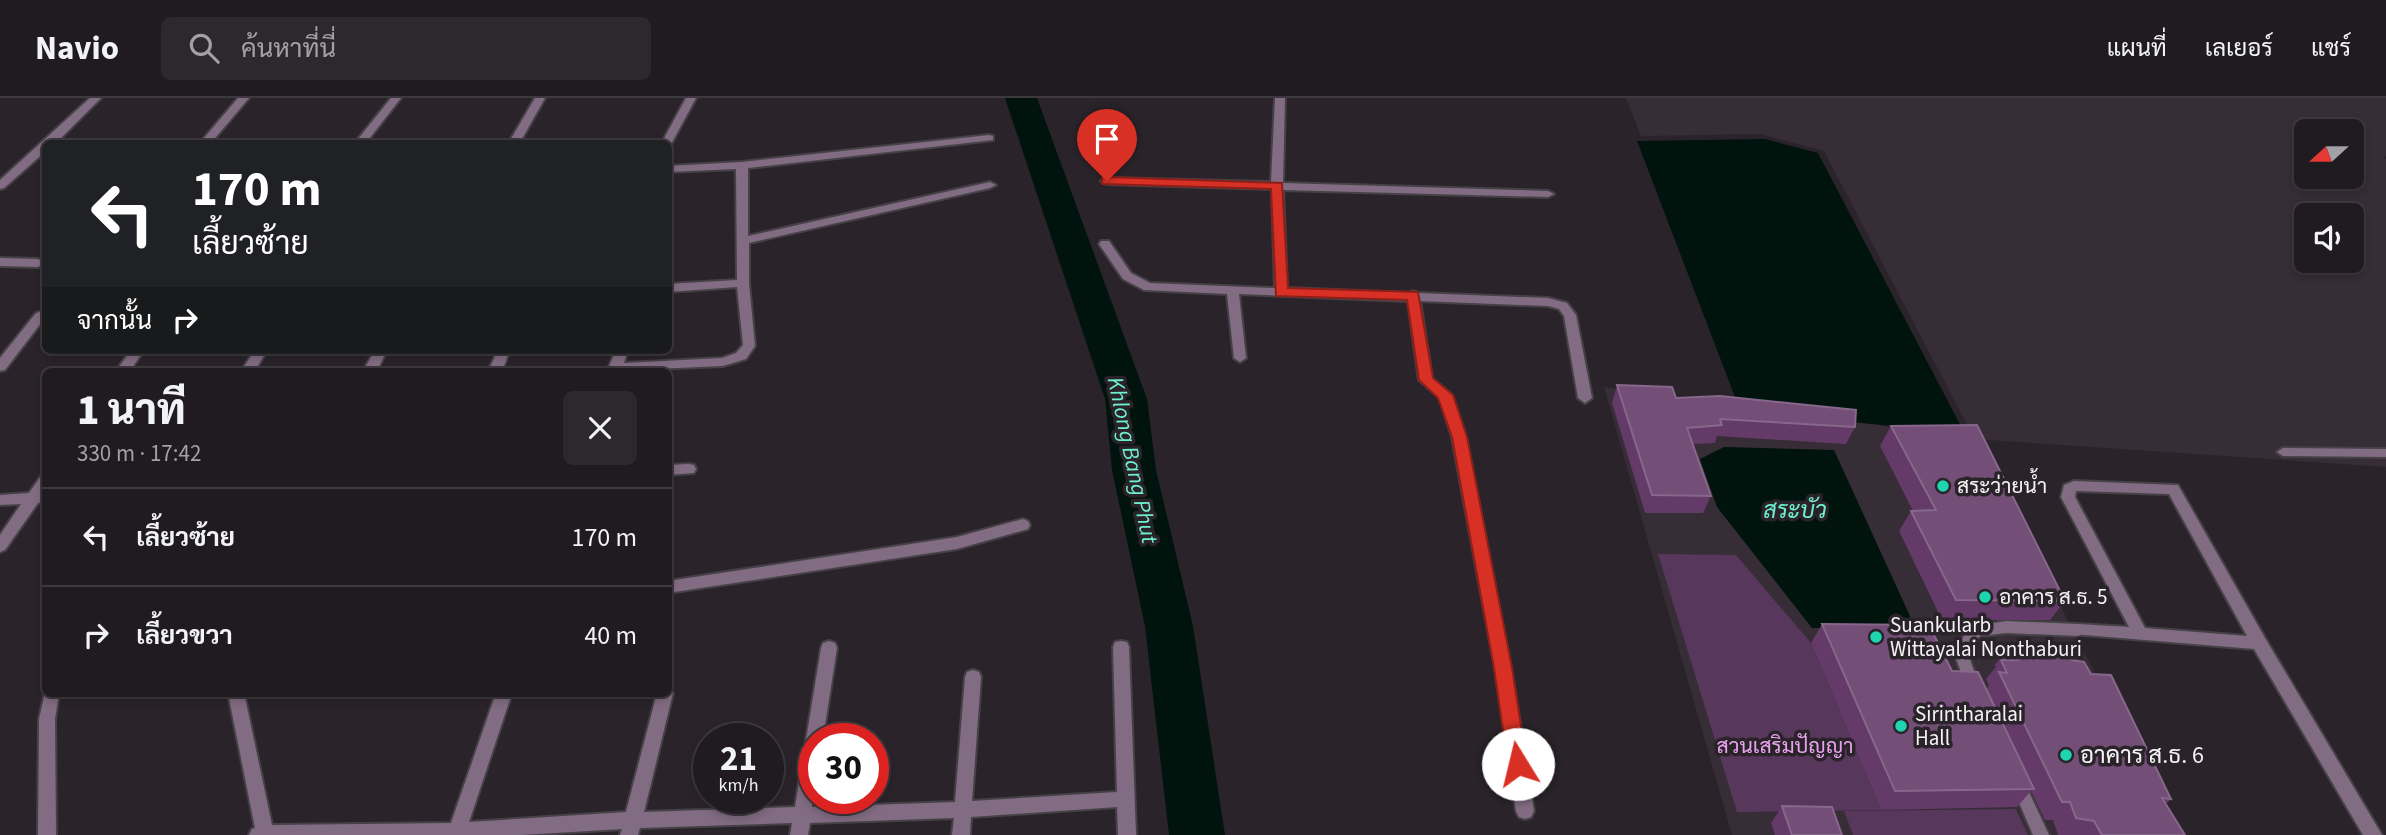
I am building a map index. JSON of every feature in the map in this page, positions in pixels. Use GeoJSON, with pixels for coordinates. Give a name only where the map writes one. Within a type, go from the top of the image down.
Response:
{"type":"FeatureCollection","features":[{"type":"Feature","properties":{"kind":"street"},"geometry":{"type":"LineString","coordinates":[[51,140],[96,98]]}},
{"type":"Feature","properties":{"kind":"street"},"geometry":{"type":"LineString","coordinates":[[207,140],[244,98]]}},
{"type":"Feature","properties":{"kind":"street"},"geometry":{"type":"LineString","coordinates":[[362,140],[396,98]]}},
{"type":"Feature","properties":{"kind":"street"},"geometry":{"type":"LineString","coordinates":[[515,140],[540,98]]}},
{"type":"Feature","properties":{"kind":"street"},"geometry":{"type":"LineString","coordinates":[[668,140],[691,98]]}},
{"type":"Feature","properties":{"kind":"street"},"geometry":{"type":"LineString","coordinates":[[1280,98],[1278,185],[1281,293]]}},
{"type":"Feature","properties":{"kind":"street"},"geometry":{"type":"LineString","coordinates":[[672,169],[742,165],[989,138]]}},
{"type":"Feature","properties":{"kind":"street"},"geometry":{"type":"LineString","coordinates":[[0,186],[42,148]]}},
{"type":"Feature","properties":{"kind":"street"},"geometry":{"type":"LineString","coordinates":[[642,368],[723,362],[741,356],[749,346],[743,283],[742,165]]}},
{"type":"Feature","properties":{"kind":"street"},"geometry":{"type":"LineString","coordinates":[[1107,181],[1548,194]]}},
{"type":"Feature","properties":{"kind":"street"},"geometry":{"type":"LineString","coordinates":[[742,241],[990,185]]}},
{"type":"Feature","properties":{"kind":"street"},"geometry":{"type":"LineString","coordinates":[[1105,244],[1127,276],[1137,284],[1148,287],[1233,292],[1413,295],[1548,302],[1563,306],[1570,315],[1585,398]]}},
{"type":"Feature","properties":{"kind":"street"},"geometry":{"type":"LineString","coordinates":[[0,262],[38,263]]}},
{"type":"Feature","properties":{"kind":"street"},"geometry":{"type":"LineString","coordinates":[[672,288],[743,283]]}},
{"type":"Feature","properties":{"kind":"street"},"geometry":{"type":"LineString","coordinates":[[1233,292],[1240,358]]}},
{"type":"Feature","properties":{"kind":"street"},"geometry":{"type":"LineString","coordinates":[[1413,295],[1426,380],[1445,395],[1460,437],[1503,668],[1525,811]]}},
{"type":"Feature","properties":{"kind":"street"},"geometry":{"type":"LineString","coordinates":[[0,367],[40,316]]}},
{"type":"Feature","properties":{"kind":"street"},"geometry":{"type":"LineString","coordinates":[[672,470],[689,469]]}},
{"type":"Feature","properties":{"kind":"street"},"geometry":{"type":"LineString","coordinates":[[2141,635],[2068,497],[2069,489],[2074,486],[2173,489],[2259,643],[2373,835]]}},
{"type":"Feature","properties":{"kind":"street"},"geometry":{"type":"LineString","coordinates":[[0,500],[39,498]]}},
{"type":"Feature","properties":{"kind":"street"},"geometry":{"type":"LineString","coordinates":[[0,546],[39,498]]}},
{"type":"Feature","properties":{"kind":"street"},"geometry":{"type":"LineString","coordinates":[[672,586],[957,543],[1023,525]]}},
{"type":"Feature","properties":{"kind":"street"},"geometry":{"type":"LineString","coordinates":[[2078,630],[2259,643]]}},
{"type":"Feature","properties":{"kind":"street"},"geometry":{"type":"LineString","coordinates":[[1121,647],[1127,835]]}},
{"type":"Feature","properties":{"kind":"street"},"geometry":{"type":"LineString","coordinates":[[817,723],[829,648]]}},
{"type":"Feature","properties":{"kind":"street"},"geometry":{"type":"LineString","coordinates":[[961,835],[973,677]]}},
{"type":"Feature","properties":{"kind":"street"},"geometry":{"type":"LineString","coordinates":[[47,835],[47,719],[50,697]]}},
{"type":"Feature","properties":{"kind":"street"},"geometry":{"type":"LineString","coordinates":[[237,697],[261,834],[456,833],[631,828],[802,815],[962,810],[1127,799]]}},
{"type":"Feature","properties":{"kind":"street"},"geometry":{"type":"LineString","coordinates":[[456,833],[503,697]]}},
{"type":"Feature","properties":{"kind":"street"},"geometry":{"type":"LineString","coordinates":[[631,828],[664,697]]}},
{"type":"Feature","properties":{"kind":"street"},"geometry":{"type":"LineString","coordinates":[[799,835],[802,815]]}},
{"type":"Feature","properties":{"kind":"lane"},"geometry":{"type":"LineString","coordinates":[[2283,453],[2386,453]]}},
{"type":"Feature","properties":{"kind":"lane"},"geometry":{"type":"LineString","coordinates":[[1980,702],[1968,678],[1960,650],[1976,631],[2006,627],[2078,630]]}},
{"type":"Feature","properties":{"kind":"lane"},"geometry":{"type":"LineString","coordinates":[[2013,775],[2041,835]]}},
{"type":"Feature","properties":{"kind":"shaded area"},"geometry":{"type":"Polygon","coordinates":[[[1626,98],[2386,98],[2386,156],[2383,157],[2386,159],[2386,467],[1974,439],[2179,835],[1732,835],[1604,387],[1974,438],[1824,151],[1760,134],[1641,136],[1626,98]]]}},
{"type":"Feature","properties":{"kind":"green space","name":"สวนเสริมปัญญา"},"geometry":{"type":"Polygon","coordinates":[[[1658,554],[1736,555],[1811,643],[1881,810],[1737,812],[1658,554]]]}},
{"type":"Feature","properties":{"kind":"green space"},"geometry":{"type":"Polygon","coordinates":[[[2016,809],[2028,835],[1853,835],[1844,811],[2016,809]]]}},
{"type":"Feature","properties":{"kind":"water"},"geometry":{"type":"Polygon","coordinates":[[[1765,139],[1818,153],[1965,434],[1740,410],[1637,141],[1765,139]]]}},
{"type":"Feature","properties":{"kind":"water","name":"สระบัว"},"geometry":{"type":"Polygon","coordinates":[[[1724,447],[1834,450],[1915,627],[1812,628],[1717,507],[1700,459],[1724,447]]]}},
{"type":"Feature","properties":{"kind":"building"},"geometry":{"type":"Polygon","coordinates":[[[1617,385],[1672,387],[1676,398],[1720,396],[1856,410],[1855,427],[1720,419],[1722,425],[1687,428],[1711,496],[1652,495],[1617,385]]]}},
{"type":"Feature","properties":{"kind":"building"},"geometry":{"type":"Polygon","coordinates":[[[1977,425],[2065,601],[1956,600],[1911,511],[1936,510],[1891,426],[1977,425]]]}},
{"type":"Feature","properties":{"kind":"building","name":"Sirintharalai Hall"},"geometry":{"type":"Polygon","coordinates":[[[1822,624],[1929,625],[1952,671],[1978,672],[2034,789],[1895,791],[1822,624]]]}},
{"type":"Feature","properties":{"kind":"building","name":"อาคาร ส.ธ. 6"},"geometry":{"type":"Polygon","coordinates":[[[2010,646],[2065,646],[2072,660],[2084,662],[2091,674],[2111,675],[2171,799],[2162,798],[2185,835],[2102,835],[2094,821],[2076,818],[2070,802],[2062,802],[1999,672],[2007,673],[2001,660],[2017,660],[2010,646]]]}},
{"type":"Feature","properties":{"kind":"building"},"geometry":{"type":"Polygon","coordinates":[[[1782,806],[1832,807],[1842,835],[1792,835],[1782,806]]]}},
{"type":"Feature","properties":{"kind":"waterway","name":"Khlong Bang Phut"},"geometry":{"type":"LineString","coordinates":[[1021,98],[1126,399],[1134,470],[1169,626],[1197,835]]}},
{"type":"Feature","properties":{"kind":"place","name":"สระว่ายน้ำ"},"geometry":{"type":"Point","coordinates":[1943,486]}},
{"type":"Feature","properties":{"kind":"place","name":"อาคาร ส.ธ. 5"},"geometry":{"type":"Point","coordinates":[1985,597]}},
{"type":"Feature","properties":{"kind":"place","name":"Suankularb Wittayalai Nonthaburi"},"geometry":{"type":"Point","coordinates":[1876,637]}},
{"type":"Feature","properties":{"kind":"place","name":"Sirintharalai Hall"},"geometry":{"type":"Point","coordinates":[1901,726]}},
{"type":"Feature","properties":{"kind":"place","name":"อาคาร ส.ธ. 6"},"geometry":{"type":"Point","coordinates":[2066,755]}},
{"type":"Feature","properties":{"kind":"route"},"geometry":{"type":"LineString","coordinates":[[1107,181],[1278,185],[1281,293],[1413,295],[1426,380],[1445,395],[1453,411],[1460,437],[1518,764]]}}]}
